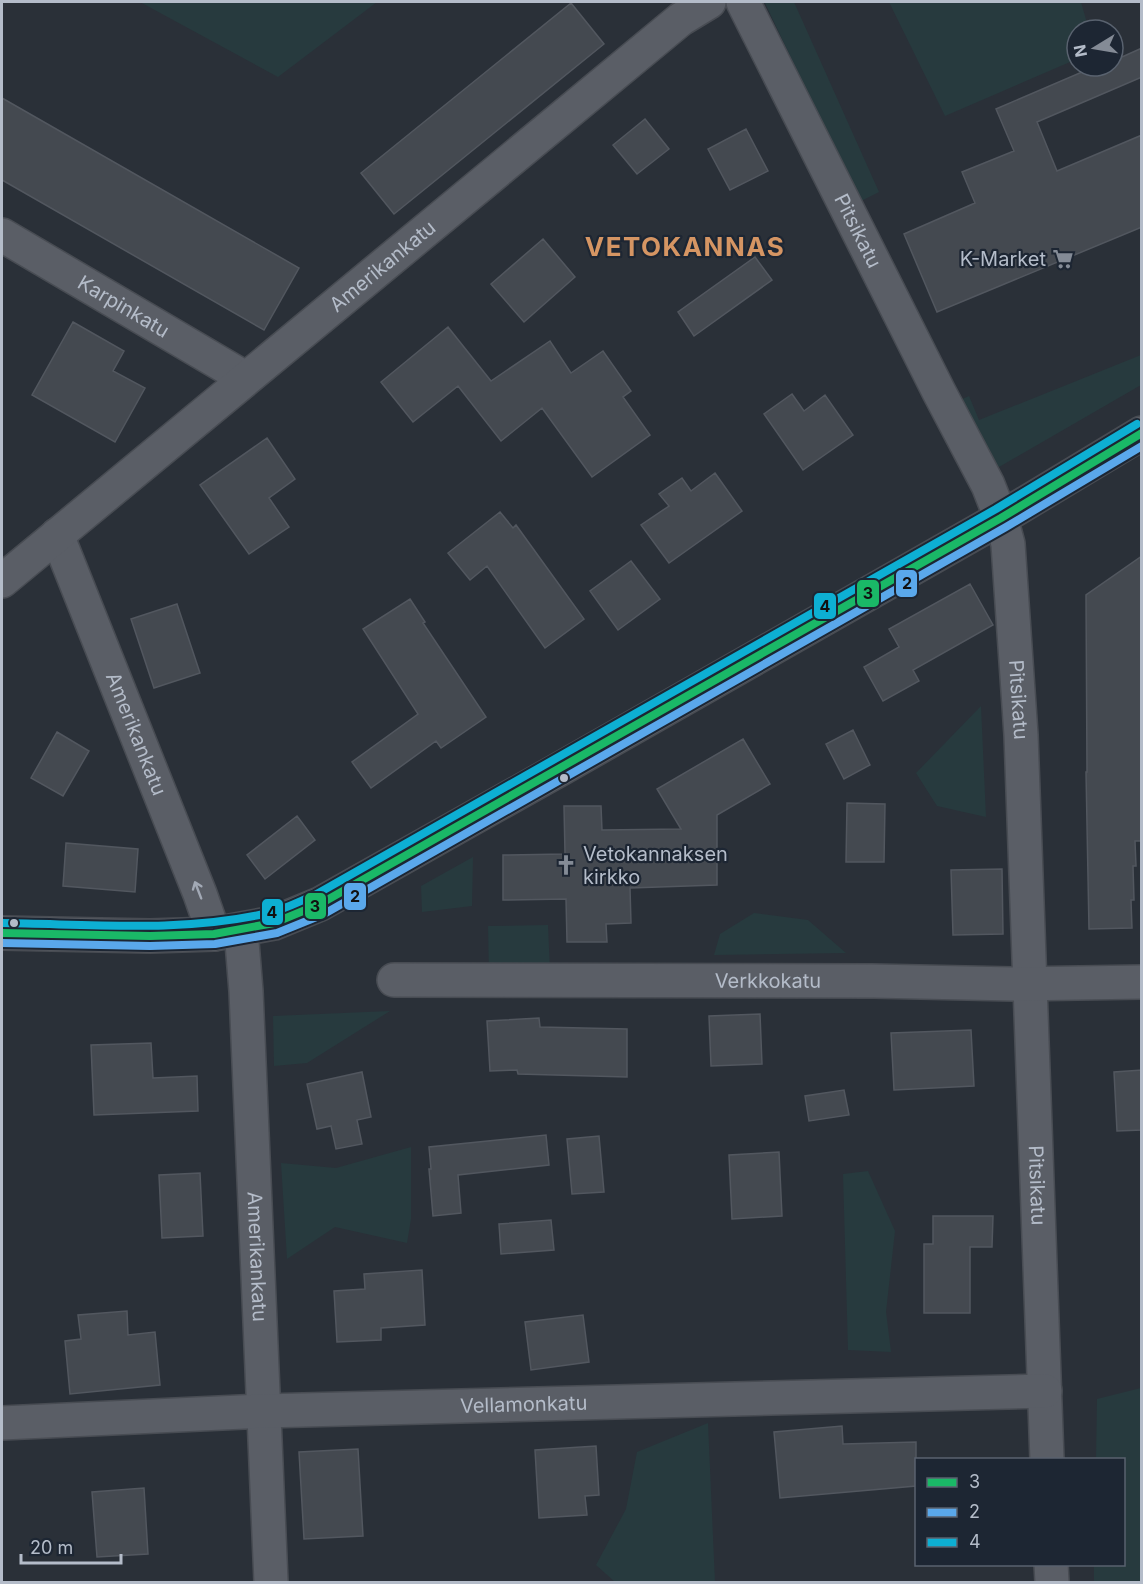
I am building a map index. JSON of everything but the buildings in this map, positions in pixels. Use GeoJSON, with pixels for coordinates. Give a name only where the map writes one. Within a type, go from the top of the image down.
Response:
{"type":"FeatureCollection","features":[{"type":"Feature","properties":{"kind":"main road"},"geometry":{"type":"LineString","coordinates":[[2,933],[150,936],[228,932],[274,923],[320,904],[1001,518],[1142,433]]}},
{"type":"Feature","properties":{"kind":"street","name":"Amerikankatu"},"geometry":{"type":"LineString","coordinates":[[2,581],[681,19],[709,2]]}},
{"type":"Feature","properties":{"kind":"street","name":"Pitsikatu"},"geometry":{"type":"LineString","coordinates":[[743,2],[988,485],[1008,544],[1020,723],[1047,1458]]}},
{"type":"Feature","properties":{"kind":"street","name":"Karpinkatu"},"geometry":{"type":"LineString","coordinates":[[2,235],[245,378]]}},
{"type":"Feature","properties":{"kind":"street","name":"Amerikankatu"},"geometry":{"type":"LineString","coordinates":[[57,535],[181,847],[228,932],[246,1002],[271,1582]]}},
{"type":"Feature","properties":{"kind":"street","name":"Verkkokatu"},"geometry":{"type":"LineString","coordinates":[[394,980],[873,981],[1030,984],[1142,982]]}},
{"type":"Feature","properties":{"kind":"street","name":"Vellamonkatu"},"geometry":{"type":"LineString","coordinates":[[2,1423],[264,1411],[1045,1390]]}},
{"type":"Feature","properties":{"kind":"street"},"geometry":{"type":"LineString","coordinates":[[1051,1566],[1052,1582]]}},
{"type":"Feature","properties":{"kind":"green space"},"geometry":{"type":"Polygon","coordinates":[[[140,2],[377,2],[278,77],[140,2]]]}},
{"type":"Feature","properties":{"kind":"green space"},"geometry":{"type":"Polygon","coordinates":[[[794,2],[879,192],[859,202],[765,3],[794,2]]]}},
{"type":"Feature","properties":{"kind":"green space"},"geometry":{"type":"Polygon","coordinates":[[[889,2],[1081,2],[1086,18],[1065,18],[1065,64],[945,116],[889,2]]]}},
{"type":"Feature","properties":{"kind":"green space"},"geometry":{"type":"Polygon","coordinates":[[[1141,355],[1141,385],[999,467],[984,455],[956,402],[969,396],[979,420],[1141,355]]]}},
{"type":"Feature","properties":{"kind":"green space"},"geometry":{"type":"Polygon","coordinates":[[[981,706],[986,817],[937,806],[916,773],[981,706]]]}},
{"type":"Feature","properties":{"kind":"green space"},"geometry":{"type":"Polygon","coordinates":[[[473,857],[472,906],[422,912],[421,886],[473,857]]]}},
{"type":"Feature","properties":{"kind":"green space"},"geometry":{"type":"Polygon","coordinates":[[[754,913],[808,920],[846,953],[714,955],[720,934],[754,913]]]}},
{"type":"Feature","properties":{"kind":"green space"},"geometry":{"type":"Polygon","coordinates":[[[548,925],[550,971],[489,973],[488,926],[548,925]]]}},
{"type":"Feature","properties":{"kind":"green space"},"geometry":{"type":"Polygon","coordinates":[[[390,1011],[307,1063],[274,1066],[273,1016],[390,1011]]]}},
{"type":"Feature","properties":{"kind":"green space"},"geometry":{"type":"Polygon","coordinates":[[[411,1147],[411,1219],[407,1243],[335,1227],[287,1259],[281,1163],[336,1168],[411,1147]]]}},
{"type":"Feature","properties":{"kind":"green space"},"geometry":{"type":"Polygon","coordinates":[[[868,1171],[895,1231],[886,1312],[891,1352],[848,1350],[843,1174],[868,1171]]]}},
{"type":"Feature","properties":{"kind":"green space"},"geometry":{"type":"Polygon","coordinates":[[[1141,1388],[1141,1582],[1094,1582],[1094,1566],[1125,1566],[1125,1458],[1096,1458],[1097,1399],[1141,1388]]]}},
{"type":"Feature","properties":{"kind":"green space"},"geometry":{"type":"Polygon","coordinates":[[[708,1423],[715,1582],[615,1582],[596,1565],[626,1509],[637,1452],[708,1423]]]}},
{"type":"Feature","properties":{"kind":"transit line","name":"4"},"geometry":{"type":"LineString","coordinates":[[2,923],[169,925],[235,919],[286,908],[315,895],[996,509],[1137,424]]}},
{"type":"Feature","properties":{"kind":"transit line","name":"3"},"geometry":{"type":"LineString","coordinates":[[2,933],[150,936],[214,934],[274,923],[320,904],[1001,518],[1142,433]]}},
{"type":"Feature","properties":{"kind":"transit line","name":"2"},"geometry":{"type":"LineString","coordinates":[[2,943],[150,946],[215,944],[277,933],[324,914],[1006,527],[1142,446]]}},
{"type":"Feature","properties":{"kind":"place","name":"K-Market"},"geometry":{"type":"Point","coordinates":[1063,259]}},
{"type":"Feature","properties":{"kind":"place","name":"Vetokannaksen kirkko"},"geometry":{"type":"Point","coordinates":[566,865]}},
{"type":"Feature","properties":{"kind":"district","name":"VETOKANNAS"},"geometry":{"type":"Point","coordinates":[685,246]}}]}
